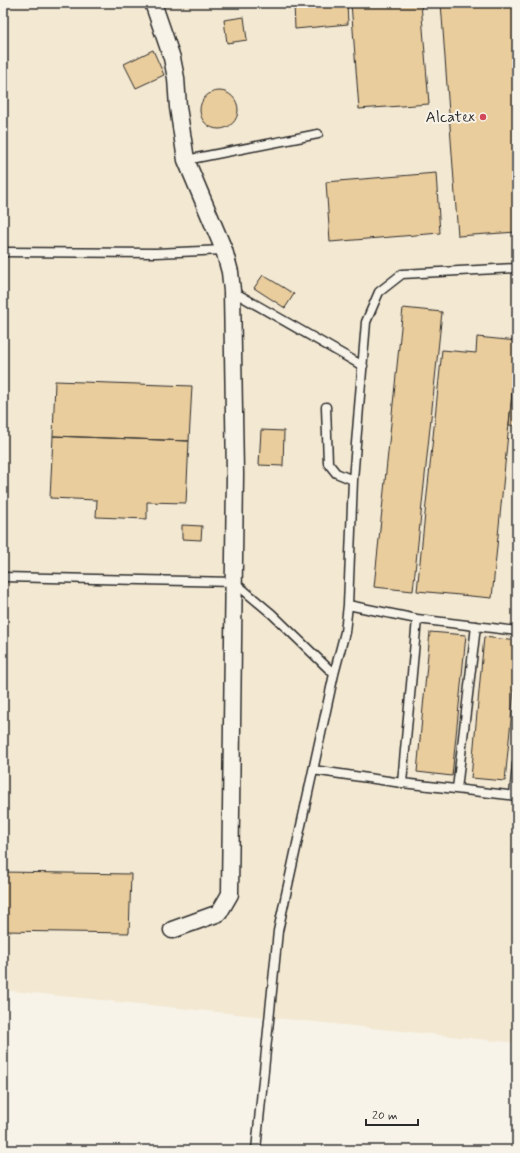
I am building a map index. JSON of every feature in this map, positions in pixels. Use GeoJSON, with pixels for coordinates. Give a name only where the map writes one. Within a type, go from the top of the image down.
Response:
{"type":"FeatureCollection","features":[{"type":"Feature","properties":{"kind":"street"},"geometry":{"type":"LineString","coordinates":[[153,3],[172,58],[176,78],[178,106],[186,160],[224,250],[230,272],[232,291],[235,474],[230,894],[219,913],[172,930]]}},
{"type":"Feature","properties":{"kind":"lane"},"geometry":{"type":"LineString","coordinates":[[186,160],[318,134]]}},
{"type":"Feature","properties":{"kind":"lane"},"geometry":{"type":"LineString","coordinates":[[3,252],[156,253],[224,250]]}},
{"type":"Feature","properties":{"kind":"lane"},"geometry":{"type":"LineString","coordinates":[[256,1150],[278,931],[334,674],[345,632],[348,605],[353,480],[366,322],[379,292],[402,274],[517,268]]}},
{"type":"Feature","properties":{"kind":"lane"},"geometry":{"type":"LineString","coordinates":[[232,291],[363,366]]}},
{"type":"Feature","properties":{"kind":"lane"},"geometry":{"type":"LineString","coordinates":[[326,407],[328,463],[336,473],[353,480]]}},
{"type":"Feature","properties":{"kind":"lane"},"geometry":{"type":"LineString","coordinates":[[3,577],[234,582],[272,614],[334,674]]}},
{"type":"Feature","properties":{"kind":"lane"},"geometry":{"type":"LineString","coordinates":[[348,605],[417,619],[517,631]]}},
{"type":"Feature","properties":{"kind":"lane"},"geometry":{"type":"LineString","coordinates":[[402,782],[417,619]]}},
{"type":"Feature","properties":{"kind":"lane"},"geometry":{"type":"LineString","coordinates":[[457,789],[476,626]]}},
{"type":"Feature","properties":{"kind":"lane"},"geometry":{"type":"LineString","coordinates":[[313,770],[515,796],[517,764]]}},
{"type":"Feature","properties":{"kind":"shaded area"},"geometry":{"type":"Polygon","coordinates":[[[3,3],[517,3],[517,1043],[3,990],[3,3]]]}},
{"type":"Feature","properties":{"kind":"building"},"geometry":{"type":"Polygon","coordinates":[[[294,3],[347,3],[348,24],[295,29],[294,3]]]}},
{"type":"Feature","properties":{"kind":"building"},"geometry":{"type":"Polygon","coordinates":[[[351,3],[421,3],[429,104],[359,109],[351,3]]]}},
{"type":"Feature","properties":{"kind":"building","name":"Alcatex"},"geometry":{"type":"Polygon","coordinates":[[[441,3],[517,3],[517,232],[458,236],[441,3]]]}},
{"type":"Feature","properties":{"kind":"building"},"geometry":{"type":"Polygon","coordinates":[[[244,17],[247,40],[227,43],[224,20],[244,17]]]}},
{"type":"Feature","properties":{"kind":"building"},"geometry":{"type":"Polygon","coordinates":[[[153,50],[164,75],[136,88],[124,64],[153,50]]]}},
{"type":"Feature","properties":{"kind":"building"},"geometry":{"type":"Polygon","coordinates":[[[215,91],[223,91],[230,94],[235,99],[238,110],[235,121],[230,126],[223,129],[215,129],[208,126],[203,121],[200,114],[200,106],[203,99],[208,94],[215,91]]]}},
{"type":"Feature","properties":{"kind":"building"},"geometry":{"type":"Polygon","coordinates":[[[436,173],[440,233],[330,242],[326,182],[436,173]]]}},
{"type":"Feature","properties":{"kind":"building"},"geometry":{"type":"Polygon","coordinates":[[[263,275],[294,294],[285,308],[254,288],[263,275]]]}},
{"type":"Feature","properties":{"kind":"building"},"geometry":{"type":"Polygon","coordinates":[[[403,308],[442,312],[413,591],[374,587],[403,308]]]}},
{"type":"Feature","properties":{"kind":"building"},"geometry":{"type":"Polygon","coordinates":[[[477,337],[517,341],[492,598],[417,591],[442,350],[476,353],[477,337]]]}},
{"type":"Feature","properties":{"kind":"building"},"geometry":{"type":"Polygon","coordinates":[[[517,350],[517,426],[509,425],[517,350]]]}},
{"type":"Feature","properties":{"kind":"building"},"geometry":{"type":"Polygon","coordinates":[[[55,381],[192,386],[189,441],[53,436],[55,381]]]}},
{"type":"Feature","properties":{"kind":"building"},"geometry":{"type":"Polygon","coordinates":[[[261,430],[284,431],[283,466],[259,465],[261,430]]]}},
{"type":"Feature","properties":{"kind":"building"},"geometry":{"type":"Polygon","coordinates":[[[53,436],[189,441],[186,503],[147,502],[147,519],[96,517],[97,500],[50,498],[53,436]]]}},
{"type":"Feature","properties":{"kind":"building"},"geometry":{"type":"Polygon","coordinates":[[[182,525],[202,526],[201,540],[182,539],[182,525]]]}},
{"type":"Feature","properties":{"kind":"building"},"geometry":{"type":"Polygon","coordinates":[[[430,632],[466,635],[452,776],[417,772],[430,632]]]}},
{"type":"Feature","properties":{"kind":"building"},"geometry":{"type":"Polygon","coordinates":[[[484,637],[517,641],[517,659],[505,781],[471,778],[484,637]]]}},
{"type":"Feature","properties":{"kind":"building"},"geometry":{"type":"Polygon","coordinates":[[[3,872],[131,874],[129,933],[3,931],[3,872]]]}},
{"type":"Feature","properties":{"kind":"place","name":"Alcatex"},"geometry":{"type":"Point","coordinates":[483,117]}}]}
